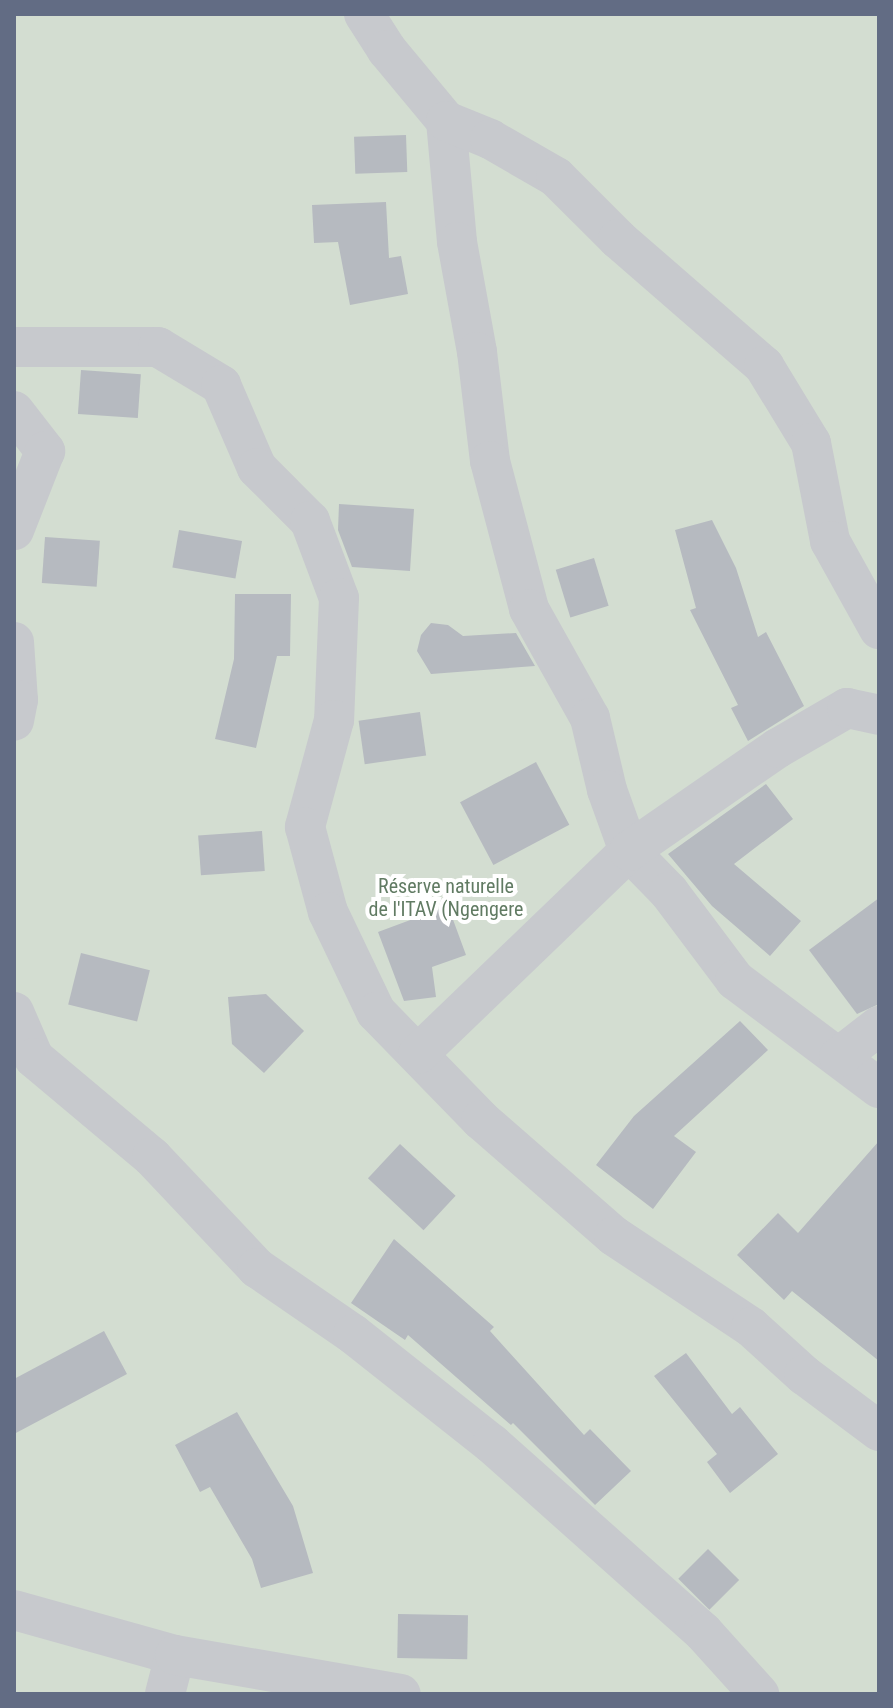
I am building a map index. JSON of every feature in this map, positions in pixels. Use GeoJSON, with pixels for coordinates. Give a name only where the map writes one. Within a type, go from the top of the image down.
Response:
{"type":"FeatureCollection","features":[{"type":"Feature","properties":{"kind":"street"},"geometry":{"type":"LineString","coordinates":[[364,14],[387,50],[446,121],[490,139],[556,177],[618,239],[764,366],[811,443],[830,541],[879,629]]}},
{"type":"Feature","properties":{"kind":"street"},"geometry":{"type":"LineString","coordinates":[[446,121],[457,242],[477,352],[490,461],[529,609],[590,718],[607,790],[629,851],[669,892],[735,980],[879,1088]]}},
{"type":"Feature","properties":{"kind":"street"},"geometry":{"type":"LineString","coordinates":[[14,347],[158,347],[221,385],[257,468],[310,521],[339,598],[334,720],[305,827],[328,912],[376,1012],[481,1120],[614,1236],[751,1327],[804,1375],[879,1431]]}},
{"type":"Feature","properties":{"kind":"street"},"geometry":{"type":"LineString","coordinates":[[14,411],[45,451],[14,530]]}},
{"type":"Feature","properties":{"kind":"street"},"geometry":{"type":"LineString","coordinates":[[14,642],[18,700],[14,721]]}},
{"type":"Feature","properties":{"kind":"street"},"geometry":{"type":"LineString","coordinates":[[418,1054],[629,851],[778,748],[847,708],[879,715]]}},
{"type":"Feature","properties":{"kind":"street"},"geometry":{"type":"LineString","coordinates":[[14,1012],[34,1058],[152,1157],[257,1268],[353,1334],[503,1453],[703,1632],[759,1694]]}},
{"type":"Feature","properties":{"kind":"street"},"geometry":{"type":"LineString","coordinates":[[839,1057],[879,1026]]}},
{"type":"Feature","properties":{"kind":"street"},"geometry":{"type":"LineString","coordinates":[[14,1610],[175,1655],[401,1694]]}},
{"type":"Feature","properties":{"kind":"street"},"geometry":{"type":"LineString","coordinates":[[165,1694],[175,1655]]}},
{"type":"Feature","properties":{"kind":"green space","name":"Réserve naturelle de l'ITAV (Ngengere"},"geometry":{"type":"Polygon","coordinates":[[[14,14],[879,14],[879,1694],[14,1694],[14,14]]]}},
{"type":"Feature","properties":{"kind":"building"},"geometry":{"type":"Polygon","coordinates":[[[406,135],[407,172],[355,174],[354,137],[406,135]]]}},
{"type":"Feature","properties":{"kind":"building"},"geometry":{"type":"Polygon","coordinates":[[[386,202],[389,258],[401,256],[408,294],[350,305],[338,242],[314,243],[312,205],[386,202]]]}},
{"type":"Feature","properties":{"kind":"building"},"geometry":{"type":"Polygon","coordinates":[[[81,370],[141,374],[138,418],[78,414],[81,370]]]}},
{"type":"Feature","properties":{"kind":"building"},"geometry":{"type":"Polygon","coordinates":[[[339,504],[414,509],[410,571],[352,567],[338,530],[339,504]]]}},
{"type":"Feature","properties":{"kind":"building"},"geometry":{"type":"Polygon","coordinates":[[[712,520],[736,568],[758,637],[766,632],[804,706],[748,741],[731,708],[738,705],[690,610],[696,608],[675,530],[712,520]]]}},
{"type":"Feature","properties":{"kind":"building"},"geometry":{"type":"Polygon","coordinates":[[[179,530],[242,541],[235,579],[172,567],[179,530]]]}},
{"type":"Feature","properties":{"kind":"building"},"geometry":{"type":"Polygon","coordinates":[[[45,537],[100,541],[97,587],[42,583],[45,537]]]}},
{"type":"Feature","properties":{"kind":"building"},"geometry":{"type":"Polygon","coordinates":[[[594,558],[609,606],[570,618],[556,570],[594,558]]]}},
{"type":"Feature","properties":{"kind":"building"},"geometry":{"type":"Polygon","coordinates":[[[235,594],[291,594],[290,656],[277,656],[256,748],[215,739],[234,659],[235,594]]]}},
{"type":"Feature","properties":{"kind":"building"},"geometry":{"type":"Polygon","coordinates":[[[431,623],[448,625],[463,636],[516,633],[535,666],[431,674],[417,651],[421,635],[431,623]]]}},
{"type":"Feature","properties":{"kind":"building"},"geometry":{"type":"Polygon","coordinates":[[[420,712],[426,756],[365,764],[359,721],[420,712]]]}},
{"type":"Feature","properties":{"kind":"building"},"geometry":{"type":"Polygon","coordinates":[[[536,762],[569,825],[493,865],[460,802],[536,762]]]}},
{"type":"Feature","properties":{"kind":"building"},"geometry":{"type":"Polygon","coordinates":[[[766,784],[793,819],[734,864],[801,921],[770,956],[712,906],[668,854],[766,784]]]}},
{"type":"Feature","properties":{"kind":"building"},"geometry":{"type":"Polygon","coordinates":[[[262,831],[265,871],[201,875],[198,835],[262,831]]]}},
{"type":"Feature","properties":{"kind":"building"},"geometry":{"type":"Polygon","coordinates":[[[879,898],[879,1004],[857,1014],[809,950],[879,898]]]}},
{"type":"Feature","properties":{"kind":"building"},"geometry":{"type":"Polygon","coordinates":[[[448,906],[466,955],[432,967],[436,997],[404,1001],[378,932],[448,906]]]}},
{"type":"Feature","properties":{"kind":"building"},"geometry":{"type":"Polygon","coordinates":[[[81,953],[150,970],[137,1022],[68,1004],[81,953]]]}},
{"type":"Feature","properties":{"kind":"building"},"geometry":{"type":"Polygon","coordinates":[[[266,994],[304,1031],[264,1073],[232,1044],[228,997],[266,994]]]}},
{"type":"Feature","properties":{"kind":"building"},"geometry":{"type":"Polygon","coordinates":[[[740,1021],[768,1050],[674,1136],[696,1152],[653,1209],[596,1165],[634,1116],[740,1021]]]}},
{"type":"Feature","properties":{"kind":"building"},"geometry":{"type":"Polygon","coordinates":[[[879,1141],[879,1361],[792,1291],[784,1300],[737,1255],[778,1213],[798,1233],[879,1141]]]}},
{"type":"Feature","properties":{"kind":"building"},"geometry":{"type":"Polygon","coordinates":[[[400,1144],[456,1196],[424,1230],[368,1178],[400,1144]]]}},
{"type":"Feature","properties":{"kind":"building"},"geometry":{"type":"Polygon","coordinates":[[[394,1239],[494,1327],[490,1331],[584,1435],[590,1429],[631,1471],[595,1505],[513,1423],[511,1425],[408,1335],[405,1340],[351,1303],[394,1239]]]}},
{"type":"Feature","properties":{"kind":"building"},"geometry":{"type":"Polygon","coordinates":[[[104,1331],[127,1374],[14,1434],[14,1379],[104,1331]]]}},
{"type":"Feature","properties":{"kind":"building"},"geometry":{"type":"Polygon","coordinates":[[[686,1353],[732,1414],[740,1407],[778,1454],[730,1493],[707,1462],[717,1454],[654,1376],[686,1353]]]}},
{"type":"Feature","properties":{"kind":"building"},"geometry":{"type":"Polygon","coordinates":[[[237,1412],[293,1506],[313,1573],[261,1588],[252,1559],[210,1487],[200,1492],[175,1445],[237,1412]]]}},
{"type":"Feature","properties":{"kind":"building"},"geometry":{"type":"Polygon","coordinates":[[[708,1549],[739,1580],[709,1610],[678,1579],[708,1549]]]}},
{"type":"Feature","properties":{"kind":"building"},"geometry":{"type":"Polygon","coordinates":[[[398,1614],[468,1615],[467,1659],[397,1658],[398,1614]]]}}]}
